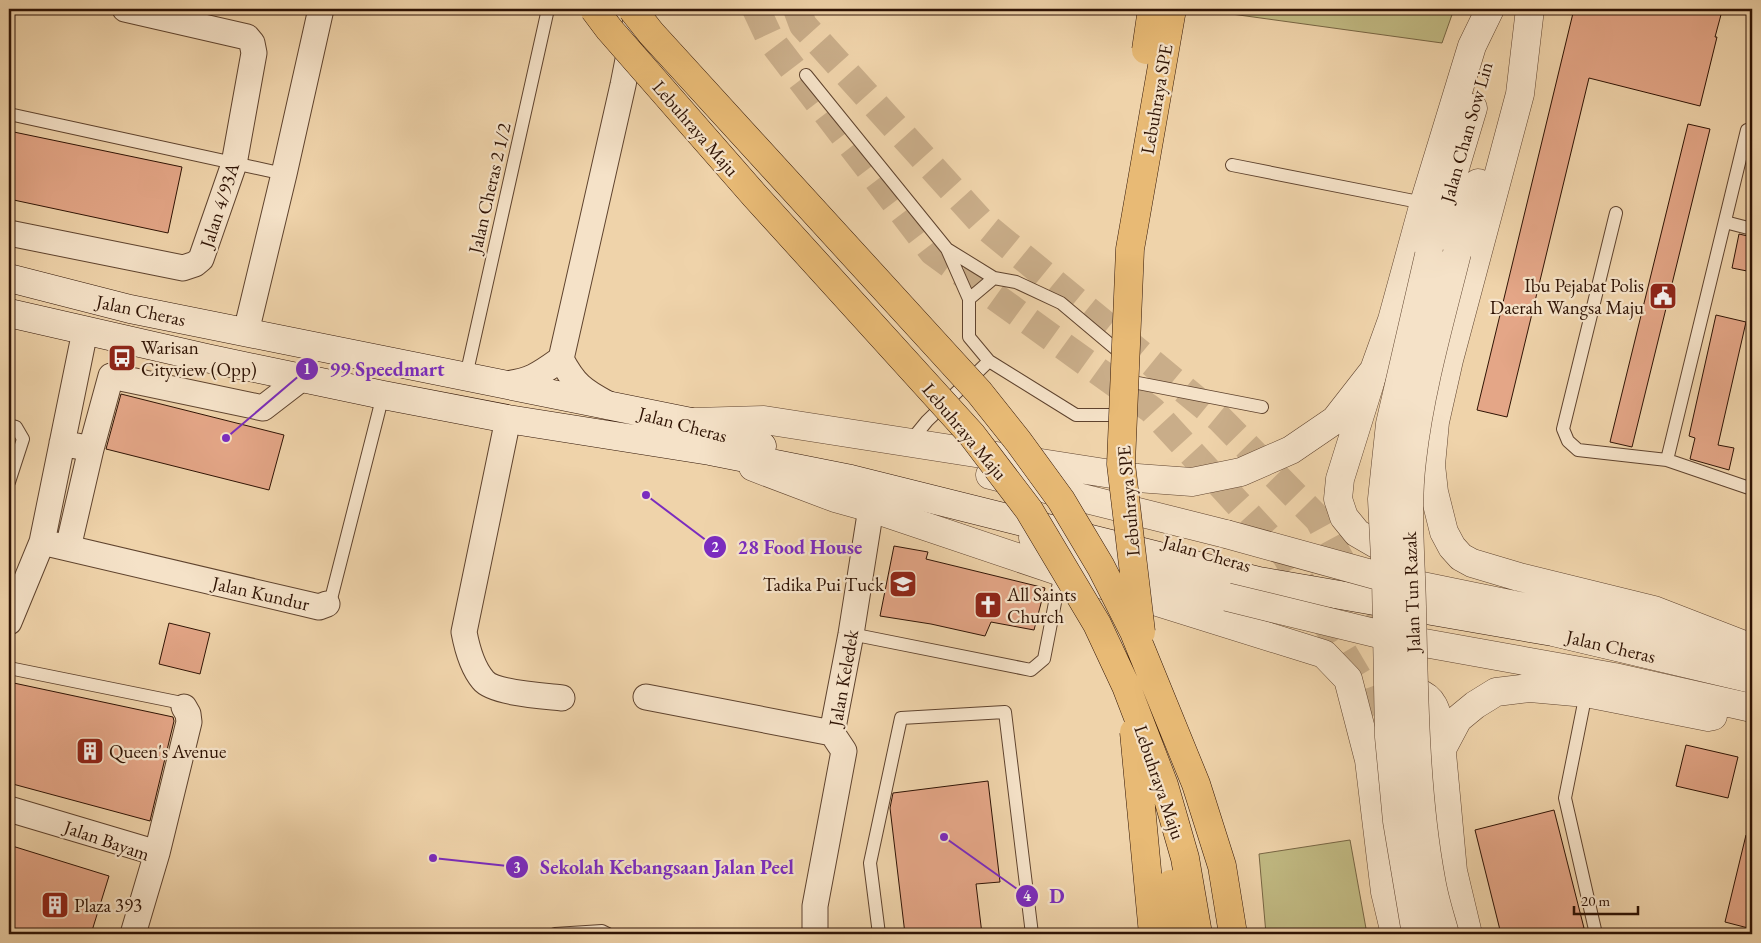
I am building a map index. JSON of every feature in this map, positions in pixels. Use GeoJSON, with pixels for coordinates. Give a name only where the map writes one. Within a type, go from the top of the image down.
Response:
{"type":"FeatureCollection","features":[{"type":"Feature","properties":{"kind":"highway","name":"Lebuhraya Maju"},"geometry":{"type":"LineString","coordinates":[[594,9],[609,29],[755,196],[972,435],[1030,510],[1097,624],[1126,686],[1164,785],[1185,858],[1198,934]]}},
{"type":"Feature","properties":{"kind":"highway","name":"Lebuhraya Maju"},"geometry":{"type":"LineString","coordinates":[[632,9],[651,33],[774,170],[978,392],[1018,441],[1061,500],[1100,567],[1134,632],[1185,756],[1222,866],[1233,934]]}},
{"type":"Feature","properties":{"kind":"highway","name":"Lebuhraya SPE"},"geometry":{"type":"LineString","coordinates":[[1152,9],[1116,255],[1108,462],[1153,934]]}},
{"type":"Feature","properties":{"kind":"highway","name":"Lebuhraya SPE"},"geometry":{"type":"LineString","coordinates":[[1172,9],[1130,249],[1121,464],[1177,934]]}},
{"type":"Feature","properties":{"kind":"street","name":"Jalan 4/93A"},"geometry":{"type":"LineString","coordinates":[[9,233],[183,268],[201,259],[234,164],[254,53],[252,43],[247,37],[125,9]]}},
{"type":"Feature","properties":{"kind":"street"},"geometry":{"type":"LineString","coordinates":[[246,332],[322,9]]}},
{"type":"Feature","properties":{"kind":"street"},"geometry":{"type":"LineString","coordinates":[[503,384],[519,382],[536,376],[561,359],[623,85],[638,9]]}},
{"type":"Feature","properties":{"kind":"street"},"geometry":{"type":"LineString","coordinates":[[1431,465],[1415,522],[1404,536],[1376,544],[1357,533],[1344,517],[1338,499],[1340,479],[1374,370],[1392,320],[1424,203],[1472,46],[1490,9]]}},
{"type":"Feature","properties":{"kind":"street","name":"Jalan Chan Sow Lin"},"geometry":{"type":"LineString","coordinates":[[1429,255],[1502,9]]}},
{"type":"Feature","properties":{"kind":"street"},"geometry":{"type":"LineString","coordinates":[[1530,9],[1520,94],[1435,422],[1431,465],[1434,492],[1444,532],[1452,547],[1461,557],[1472,564],[1654,610],[1752,648]]}},
{"type":"Feature","properties":{"kind":"street","name":"Jalan Chan Sow Lin"},"geometry":{"type":"LineString","coordinates":[[1456,253],[1530,9]]}},
{"type":"Feature","properties":{"kind":"street","name":"Jalan Tun Razak"},"geometry":{"type":"LineString","coordinates":[[1416,934],[1397,821],[1388,737],[1400,639],[1399,581],[1412,460],[1419,412],[1456,253]]}},
{"type":"Feature","properties":{"kind":"street","name":"Jalan Tun Razak"},"geometry":{"type":"LineString","coordinates":[[1399,581],[1382,499],[1390,424],[1429,255]]}},
{"type":"Feature","properties":{"kind":"street","name":"Jalan Cheras"},"geometry":{"type":"LineString","coordinates":[[9,278],[130,309],[691,422],[752,444],[1101,522],[1267,570],[1351,598]]}},
{"type":"Feature","properties":{"kind":"street","name":"Jalan Cheras"},"geometry":{"type":"LineString","coordinates":[[9,314],[382,395],[508,420],[710,451],[851,479],[1259,580],[1351,598],[1553,632],[1752,679]]}},
{"type":"Feature","properties":{"kind":"street"},"geometry":{"type":"LineString","coordinates":[[9,622],[42,542],[85,330]]}},
{"type":"Feature","properties":{"kind":"street"},"geometry":{"type":"LineString","coordinates":[[561,359],[575,382],[590,394],[613,406]]}},
{"type":"Feature","properties":{"kind":"street"},"geometry":{"type":"LineString","coordinates":[[691,422],[764,420],[1137,478],[1192,482],[1241,472],[1291,450],[1336,420],[1374,370]]}},
{"type":"Feature","properties":{"kind":"street"},"geometry":{"type":"LineString","coordinates":[[68,548],[91,449],[111,376],[263,408],[302,378]]}},
{"type":"Feature","properties":{"kind":"street"},"geometry":{"type":"LineString","coordinates":[[508,420],[464,632],[467,648],[483,681],[505,691],[562,698]]}},
{"type":"Feature","properties":{"kind":"street"},"geometry":{"type":"LineString","coordinates":[[691,422],[974,471],[1226,534],[1399,581],[1617,626],[1752,663]]}},
{"type":"Feature","properties":{"kind":"street"},"geometry":{"type":"LineString","coordinates":[[62,443],[91,449]]}},
{"type":"Feature","properties":{"kind":"street"},"geometry":{"type":"LineString","coordinates":[[710,451],[835,498],[871,508],[1061,572],[1324,654],[1348,679],[1369,760]]}},
{"type":"Feature","properties":{"kind":"street"},"geometry":{"type":"LineString","coordinates":[[710,451],[849,493],[1024,536],[1227,597],[1400,639],[1614,677],[1752,710]]}},
{"type":"Feature","properties":{"kind":"street","name":"Jalan Keledek"},"geometry":{"type":"LineString","coordinates":[[815,934],[815,906],[844,751],[832,733],[851,634],[871,508]]}},
{"type":"Feature","properties":{"kind":"street","name":"Jalan Kundur"},"geometry":{"type":"LineString","coordinates":[[42,542],[319,607],[327,604]]}},
{"type":"Feature","properties":{"kind":"street","name":"Jalan Tun Razak"},"geometry":{"type":"LineString","coordinates":[[1400,639],[1414,704],[1423,824],[1431,880],[1445,934]]}},
{"type":"Feature","properties":{"kind":"street"},"geometry":{"type":"LineString","coordinates":[[1441,751],[1458,719],[1496,692],[1530,688],[1586,693],[1708,717],[1752,710]]}},
{"type":"Feature","properties":{"kind":"street"},"geometry":{"type":"LineString","coordinates":[[1395,934],[1385,892],[1369,760],[1369,725],[1375,705],[1385,696],[1399,690],[1419,692],[1433,703],[1438,721],[1453,871],[1468,934]]}},
{"type":"Feature","properties":{"kind":"street"},"geometry":{"type":"LineString","coordinates":[[646,698],[832,733]]}},
{"type":"Feature","properties":{"kind":"street"},"geometry":{"type":"LineString","coordinates":[[157,853],[189,722],[188,714],[184,707]]}},
{"type":"Feature","properties":{"kind":"street","name":"Jalan Bayam"},"geometry":{"type":"LineString","coordinates":[[9,809],[157,853],[133,934]]}},
{"type":"Feature","properties":{"kind":"lane","name":"Jalan Cheras 2 1/2"},"geometry":{"type":"LineString","coordinates":[[466,376],[548,9]]}},
{"type":"Feature","properties":{"kind":"lane"},"geometry":{"type":"LineString","coordinates":[[806,75],[947,249],[969,299],[969,337],[989,361],[1076,415],[1115,415],[1138,383]]}},
{"type":"Feature","properties":{"kind":"lane"},"geometry":{"type":"LineString","coordinates":[[9,114],[284,174]]}},
{"type":"Feature","properties":{"kind":"lane"},"geometry":{"type":"LineString","coordinates":[[1668,460],[1747,130]]}},
{"type":"Feature","properties":{"kind":"lane"},"geometry":{"type":"LineString","coordinates":[[1232,165],[1424,203]]}},
{"type":"Feature","properties":{"kind":"lane"},"geometry":{"type":"LineString","coordinates":[[1616,213],[1563,428],[1568,441],[1578,450],[1668,460],[1752,486]]}},
{"type":"Feature","properties":{"kind":"lane"},"geometry":{"type":"LineString","coordinates":[[1725,222],[1752,228]]}},
{"type":"Feature","properties":{"kind":"lane"},"geometry":{"type":"LineString","coordinates":[[947,249],[994,278],[1016,282],[1061,303],[1125,357],[1138,383]]}},
{"type":"Feature","properties":{"kind":"lane"},"geometry":{"type":"LineString","coordinates":[[969,299],[994,278]]}},
{"type":"Feature","properties":{"kind":"lane"},"geometry":{"type":"LineString","coordinates":[[909,443],[927,421],[989,361]]}},
{"type":"Feature","properties":{"kind":"lane"},"geometry":{"type":"LineString","coordinates":[[1138,383],[1262,406]]}},
{"type":"Feature","properties":{"kind":"lane","name":"Jalan Kundur"},"geometry":{"type":"LineString","coordinates":[[327,604],[330,599],[382,395]]}},
{"type":"Feature","properties":{"kind":"lane"},"geometry":{"type":"LineString","coordinates":[[9,425],[16,427],[23,439],[9,482]]}},
{"type":"Feature","properties":{"kind":"lane"},"geometry":{"type":"LineString","coordinates":[[851,634],[1031,670],[1044,659],[1061,572]]}},
{"type":"Feature","properties":{"kind":"lane"},"geometry":{"type":"LineString","coordinates":[[9,668],[177,702],[184,707]]}},
{"type":"Feature","properties":{"kind":"lane"},"geometry":{"type":"LineString","coordinates":[[1586,693],[1565,798],[1596,934]]}},
{"type":"Feature","properties":{"kind":"lane"},"geometry":{"type":"LineString","coordinates":[[879,934],[870,863],[901,718],[1005,712],[1032,934]]}},
{"type":"Feature","properties":{"kind":"lane"},"geometry":{"type":"LineString","coordinates":[[555,934],[602,931],[608,934]]}},
{"type":"Feature","properties":{"kind":"shaded area"},"geometry":{"type":"Polygon","coordinates":[[[1217,9],[1454,9],[1442,43],[1217,12],[1217,9]]]}},
{"type":"Feature","properties":{"kind":"shaded area"},"geometry":{"type":"Polygon","coordinates":[[[1350,840],[1367,934],[1266,934],[1259,854],[1350,840]]]}},
{"type":"Feature","properties":{"kind":"building"},"geometry":{"type":"Polygon","coordinates":[[[1574,9],[1712,9],[1722,11],[1700,106],[1589,78],[1507,417],[1477,410],[1574,9]]]}},
{"type":"Feature","properties":{"kind":"building"},"geometry":{"type":"Polygon","coordinates":[[[1688,124],[1710,129],[1632,447],[1610,442],[1688,124]]]}},
{"type":"Feature","properties":{"kind":"building"},"geometry":{"type":"Polygon","coordinates":[[[9,131],[182,167],[168,233],[9,199],[9,131]]]}},
{"type":"Feature","properties":{"kind":"building"},"geometry":{"type":"Polygon","coordinates":[[[1739,234],[1752,237],[1752,272],[1732,268],[1739,234]]]}},
{"type":"Feature","properties":{"kind":"building"},"geometry":{"type":"Polygon","coordinates":[[[1716,315],[1746,322],[1718,445],[1734,448],[1729,470],[1690,459],[1695,438],[1689,436],[1716,315]]]}},
{"type":"Feature","properties":{"kind":"building"},"geometry":{"type":"Polygon","coordinates":[[[121,394],[284,435],[269,490],[106,449],[121,394]]]}},
{"type":"Feature","properties":{"kind":"building","name":"All Saints Church"},"geometry":{"type":"Polygon","coordinates":[[[894,546],[928,552],[926,559],[1045,588],[1034,630],[991,622],[985,636],[931,624],[880,616],[894,546]]]}},
{"type":"Feature","properties":{"kind":"building"},"geometry":{"type":"Polygon","coordinates":[[[169,623],[210,633],[200,674],[159,664],[169,623]]]}},
{"type":"Feature","properties":{"kind":"building","name":"Queen's Avenue"},"geometry":{"type":"Polygon","coordinates":[[[9,682],[173,717],[174,721],[150,821],[9,783],[9,682]]]}},
{"type":"Feature","properties":{"kind":"building"},"geometry":{"type":"Polygon","coordinates":[[[1686,745],[1738,757],[1728,798],[1676,786],[1686,745]]]}},
{"type":"Feature","properties":{"kind":"building"},"geometry":{"type":"Polygon","coordinates":[[[988,781],[1000,882],[976,884],[982,934],[905,934],[890,808],[893,793],[988,781]]]}},
{"type":"Feature","properties":{"kind":"building"},"geometry":{"type":"Polygon","coordinates":[[[1554,810],[1584,928],[1560,934],[1501,934],[1475,830],[1554,810]]]}},
{"type":"Feature","properties":{"kind":"building"},"geometry":{"type":"Polygon","coordinates":[[[1746,835],[1752,836],[1752,929],[1725,922],[1746,835]]]}},
{"type":"Feature","properties":{"kind":"building","name":"Plaza 393"},"geometry":{"type":"Polygon","coordinates":[[[9,845],[109,876],[91,934],[9,934],[9,845]]]}},
{"type":"Feature","properties":{"kind":"tunnel"},"geometry":{"type":"LineString","coordinates":[[756,9],[770,39],[933,252],[1152,410],[1286,556],[1359,679],[1387,756]]}},
{"type":"Feature","properties":{"kind":"tunnel"},"geometry":{"type":"LineString","coordinates":[[797,9],[803,25],[985,226],[1220,419],[1319,520],[1390,652]]}},
{"type":"Feature","properties":{"kind":"tram line"},"geometry":{"type":"LineString","coordinates":[[1744,9],[1752,21]]}},
{"type":"Feature","properties":{"kind":"place","name":"Ibu Pejabat Polis Daerah Wangsa Maju"},"geometry":{"type":"Point","coordinates":[1663,296]}},
{"type":"Feature","properties":{"kind":"place","name":"Warisan Cityview (Opp)"},"geometry":{"type":"Point","coordinates":[122,358]}},
{"type":"Feature","properties":{"kind":"place","name":"99 Speedmart"},"geometry":{"type":"Point","coordinates":[226,438]}},
{"type":"Feature","properties":{"kind":"place","name":"28 Food House"},"geometry":{"type":"Point","coordinates":[646,495]}},
{"type":"Feature","properties":{"kind":"place","name":"Tadika Pui Tuck"},"geometry":{"type":"Point","coordinates":[903,584]}},
{"type":"Feature","properties":{"kind":"place","name":"All Saints Church"},"geometry":{"type":"Point","coordinates":[988,605]}},
{"type":"Feature","properties":{"kind":"place","name":"Queen's Avenue"},"geometry":{"type":"Point","coordinates":[90,751]}},
{"type":"Feature","properties":{"kind":"place","name":"D"},"geometry":{"type":"Point","coordinates":[944,837]}},
{"type":"Feature","properties":{"kind":"place","name":"Sekolah Kebangsaan Jalan Peel"},"geometry":{"type":"Point","coordinates":[433,858]}},
{"type":"Feature","properties":{"kind":"place","name":"Plaza 393"},"geometry":{"type":"Point","coordinates":[55,905]}}]}
